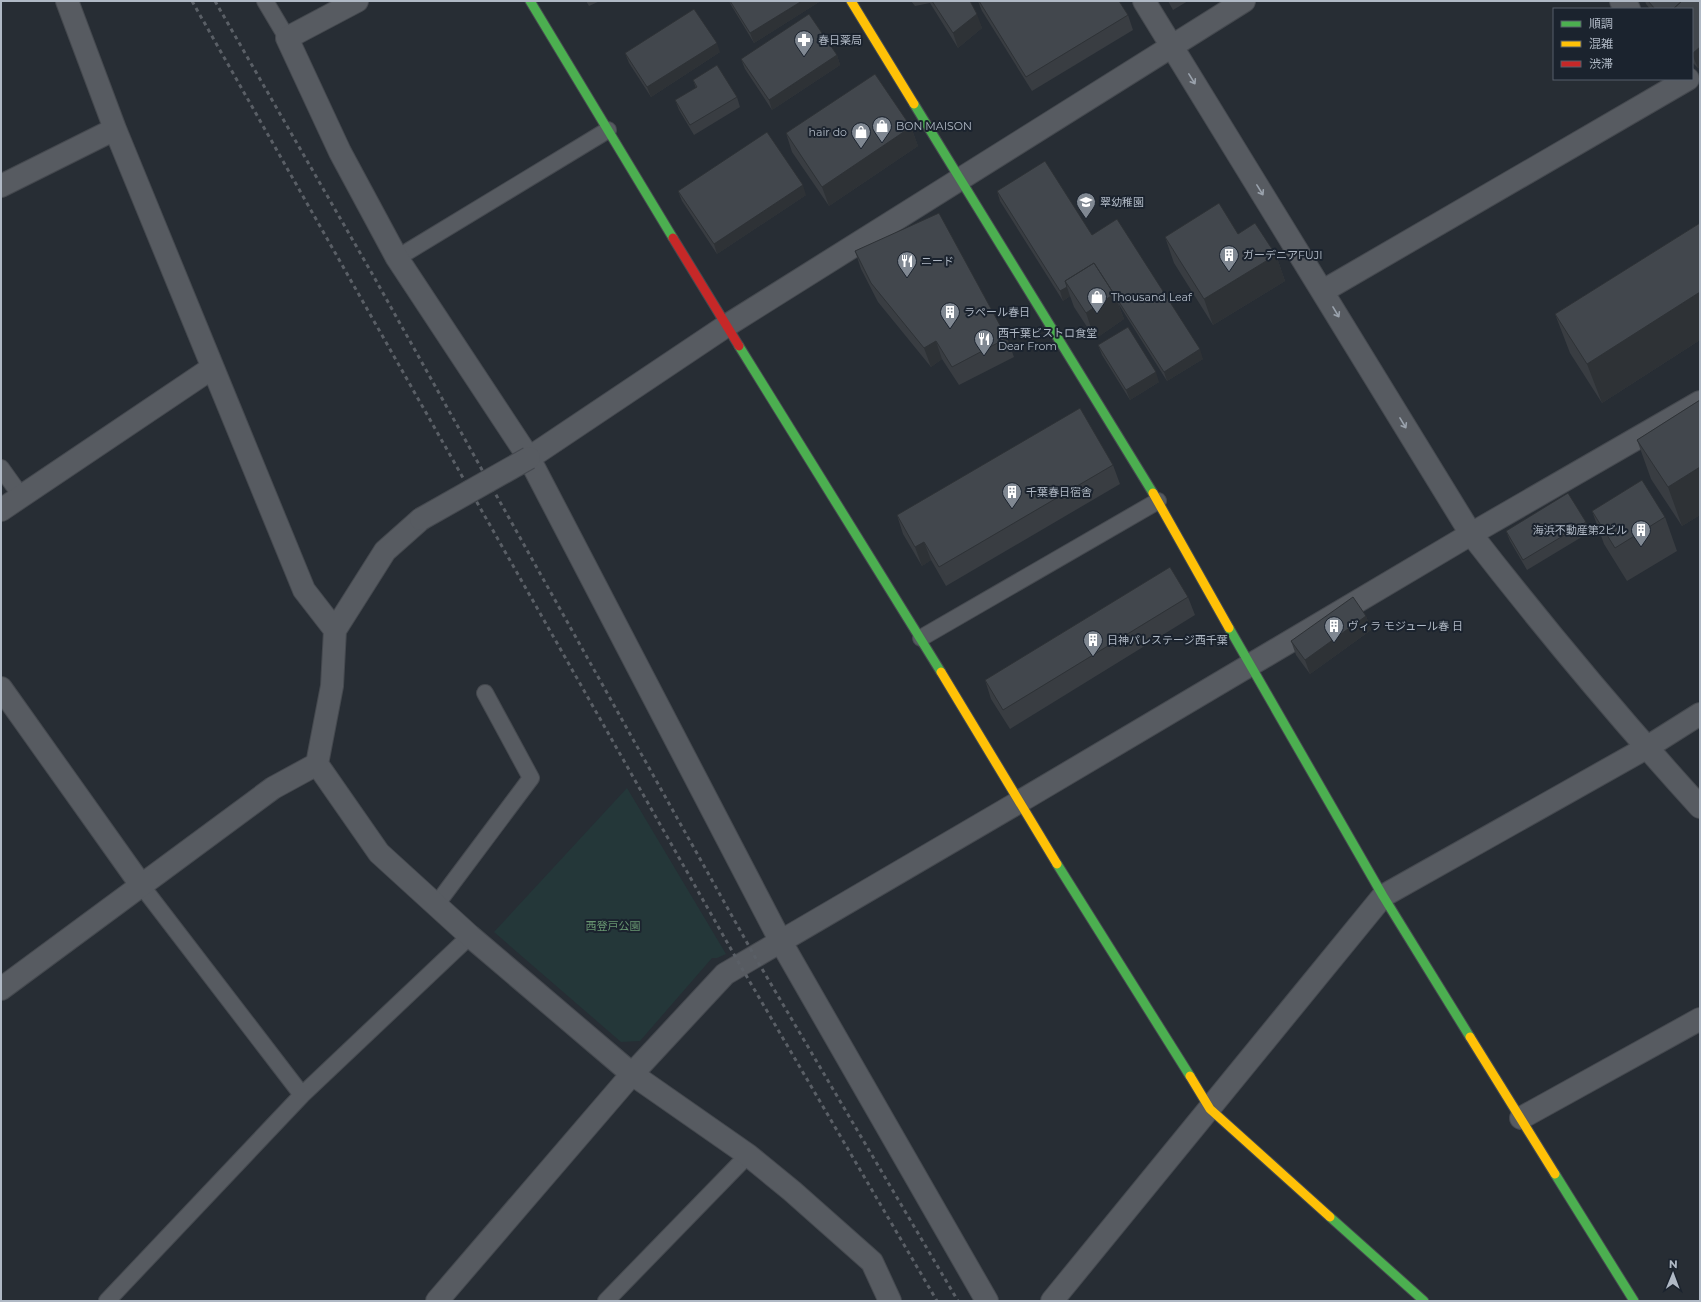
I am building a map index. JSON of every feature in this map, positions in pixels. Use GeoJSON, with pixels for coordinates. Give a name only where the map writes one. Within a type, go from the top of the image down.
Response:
{"type":"FeatureCollection","features":[{"type":"Feature","properties":{"kind":"street"},"geometry":{"type":"LineString","coordinates":[[67,1],[115,129],[304,590],[334,630]]}},
{"type":"Feature","properties":{"kind":"street"},"geometry":{"type":"LineString","coordinates":[[357,1],[287,38],[340,152],[397,258],[529,458],[781,942],[987,1301]]}},
{"type":"Feature","properties":{"kind":"street"},"geometry":{"type":"LineString","coordinates":[[530,1],[726,326],[921,638],[1019,802],[1210,1109],[1424,1301]]}},
{"type":"Feature","properties":{"kind":"street"},"geometry":{"type":"LineString","coordinates":[[850,1],[1158,501],[1383,896],[1522,1118],[1634,1301]]}},
{"type":"Feature","properties":{"kind":"street"},"geometry":{"type":"LineString","coordinates":[[1144,1],[1471,534],[1532,613],[1646,748],[1700,807]]}},
{"type":"Feature","properties":{"kind":"street"},"geometry":{"type":"LineString","coordinates":[[890,1301],[872,1262],[792,1191],[748,1155],[632,1074],[470,936],[379,853],[317,764],[332,686],[334,630],[385,551],[421,519],[529,458],[726,326],[959,178],[1244,1]]}},
{"type":"Feature","properties":{"kind":"street"},"geometry":{"type":"LineString","coordinates":[[1323,291],[1686,80]]}},
{"type":"Feature","properties":{"kind":"street"},"geometry":{"type":"LineString","coordinates":[[1692,80],[1700,89]]}},
{"type":"Feature","properties":{"kind":"street"},"geometry":{"type":"LineString","coordinates":[[1,186],[115,129]]}},
{"type":"Feature","properties":{"kind":"street"},"geometry":{"type":"LineString","coordinates":[[1,510],[212,368]]}},
{"type":"Feature","properties":{"kind":"street"},"geometry":{"type":"LineString","coordinates":[[437,1301],[632,1074],[725,974],[1019,802],[1471,534],[1700,402]]}},
{"type":"Feature","properties":{"kind":"street"},"geometry":{"type":"LineString","coordinates":[[1,688],[141,885]]}},
{"type":"Feature","properties":{"kind":"street"},"geometry":{"type":"LineString","coordinates":[[1052,1301],[1383,896],[1646,748],[1700,714]]}},
{"type":"Feature","properties":{"kind":"street"},"geometry":{"type":"LineString","coordinates":[[1,989],[273,788],[317,764]]}},
{"type":"Feature","properties":{"kind":"street"},"geometry":{"type":"LineString","coordinates":[[1522,1118],[1700,1019]]}},
{"type":"Feature","properties":{"kind":"lane"},"geometry":{"type":"LineString","coordinates":[[265,1],[287,38]]}},
{"type":"Feature","properties":{"kind":"lane"},"geometry":{"type":"LineString","coordinates":[[397,258],[608,130]]}},
{"type":"Feature","properties":{"kind":"lane"},"geometry":{"type":"LineString","coordinates":[[1,468],[21,496]]}},
{"type":"Feature","properties":{"kind":"lane"},"geometry":{"type":"LineString","coordinates":[[921,638],[1158,501]]}},
{"type":"Feature","properties":{"kind":"lane"},"geometry":{"type":"LineString","coordinates":[[436,904],[531,778],[485,692]]}},
{"type":"Feature","properties":{"kind":"lane"},"geometry":{"type":"LineString","coordinates":[[141,885],[302,1095]]}},
{"type":"Feature","properties":{"kind":"lane"},"geometry":{"type":"LineString","coordinates":[[107,1301],[302,1095],[470,936]]}},
{"type":"Feature","properties":{"kind":"lane"},"geometry":{"type":"LineString","coordinates":[[606,1301],[748,1155]]}},
{"type":"Feature","properties":{"kind":"green space","name":"西登戸公園"},"geometry":{"type":"Polygon","coordinates":[[[627,788],[726,954],[717,958],[712,958],[640,1041],[621,1042],[494,932],[627,788]]]}},
{"type":"Feature","properties":{"kind":"building"},"geometry":{"type":"Polygon","coordinates":[[[730,1],[802,1],[750,33],[730,1]]]}},
{"type":"Feature","properties":{"kind":"building"},"geometry":{"type":"Polygon","coordinates":[[[932,1],[970,1],[977,14],[953,33],[932,1]]]}},
{"type":"Feature","properties":{"kind":"building"},"geometry":{"type":"Polygon","coordinates":[[[979,1],[1119,1],[1128,15],[1026,77],[979,1]]]}},
{"type":"Feature","properties":{"kind":"building"},"geometry":{"type":"Polygon","coordinates":[[[1648,1],[1682,1],[1674,8],[1654,8],[1648,1]]]}},
{"type":"Feature","properties":{"kind":"building"},"geometry":{"type":"Polygon","coordinates":[[[1682,1],[1700,1],[1700,47],[1693,53],[1693,8],[1674,8],[1682,1]]]}},
{"type":"Feature","properties":{"kind":"building"},"geometry":{"type":"Polygon","coordinates":[[[694,9],[717,43],[647,87],[625,53],[694,9]]]}},
{"type":"Feature","properties":{"kind":"building"},"geometry":{"type":"Polygon","coordinates":[[[809,14],[837,55],[769,100],[741,59],[809,14]]]}},
{"type":"Feature","properties":{"kind":"building"},"geometry":{"type":"Polygon","coordinates":[[[717,65],[737,97],[690,125],[675,100],[697,87],[693,80],[717,65]]]}},
{"type":"Feature","properties":{"kind":"building"},"geometry":{"type":"Polygon","coordinates":[[[875,74],[911,127],[822,187],[786,133],[875,74]]]}},
{"type":"Feature","properties":{"kind":"building"},"geometry":{"type":"Polygon","coordinates":[[[767,132],[803,185],[714,244],[678,191],[767,132]]]}},
{"type":"Feature","properties":{"kind":"building"},"geometry":{"type":"Polygon","coordinates":[[[1045,161],[1092,235],[1117,219],[1200,349],[1164,372],[1094,263],[1065,281],[1067,287],[1060,291],[997,191],[1045,161]]]}},
{"type":"Feature","properties":{"kind":"building"},"geometry":{"type":"Polygon","coordinates":[[[1219,203],[1238,234],[1255,223],[1276,255],[1204,299],[1165,237],[1219,203]]]}},
{"type":"Feature","properties":{"kind":"building","name":"ラペール春日"},"geometry":{"type":"Polygon","coordinates":[[[939,213],[1007,338],[952,367],[936,341],[924,348],[871,283],[855,251],[939,213]]]}},
{"type":"Feature","properties":{"kind":"building"},"geometry":{"type":"Polygon","coordinates":[[[1700,223],[1700,292],[1587,364],[1555,314],[1700,223]]]}},
{"type":"Feature","properties":{"kind":"building"},"geometry":{"type":"Polygon","coordinates":[[[1094,263],[1114,294],[1086,313],[1065,281],[1094,263]]]}},
{"type":"Feature","properties":{"kind":"building"},"geometry":{"type":"Polygon","coordinates":[[[1128,327],[1156,372],[1126,390],[1098,345],[1128,327]]]}},
{"type":"Feature","properties":{"kind":"building"},"geometry":{"type":"Polygon","coordinates":[[[1700,400],[1700,467],[1668,487],[1637,440],[1700,400]]]}},
{"type":"Feature","properties":{"kind":"building","name":"千葉春日宿舎"},"geometry":{"type":"Polygon","coordinates":[[[1080,408],[1113,465],[939,567],[924,542],[915,547],[897,515],[1080,408]]]}},
{"type":"Feature","properties":{"kind":"building"},"geometry":{"type":"Polygon","coordinates":[[[1642,480],[1665,517],[1615,548],[1592,511],[1642,480]]]}},
{"type":"Feature","properties":{"kind":"building"},"geometry":{"type":"Polygon","coordinates":[[[1568,493],[1586,522],[1523,560],[1506,531],[1568,493]]]}},
{"type":"Feature","properties":{"kind":"building"},"geometry":{"type":"Polygon","coordinates":[[[1170,567],[1188,597],[1003,710],[985,680],[1170,567]]]}},
{"type":"Feature","properties":{"kind":"building"},"geometry":{"type":"Polygon","coordinates":[[[1353,597],[1366,616],[1305,660],[1291,641],[1353,597]]]}},
{"type":"Feature","properties":{"kind":"railway"},"geometry":{"type":"LineString","coordinates":[[192,1],[740,965],[937,1301]]}},
{"type":"Feature","properties":{"kind":"railway"},"geometry":{"type":"LineString","coordinates":[[215,1],[374,277],[755,957],[958,1301]]}},
{"type":"Feature","properties":{"kind":"traffic: fast"},"geometry":{"type":"LineString","coordinates":[[530,1],[673,238]]}},
{"type":"Feature","properties":{"kind":"traffic: fast"},"geometry":{"type":"LineString","coordinates":[[914,104],[1153,493]]}},
{"type":"Feature","properties":{"kind":"traffic: fast"},"geometry":{"type":"LineString","coordinates":[[739,346],[941,672]]}},
{"type":"Feature","properties":{"kind":"traffic: fast"},"geometry":{"type":"LineString","coordinates":[[1229,628],[1383,896],[1470,1037]]}},
{"type":"Feature","properties":{"kind":"traffic: fast"},"geometry":{"type":"LineString","coordinates":[[1057,864],[1190,1076]]}},
{"type":"Feature","properties":{"kind":"traffic: fast"},"geometry":{"type":"LineString","coordinates":[[1555,1174],[1634,1301]]}},
{"type":"Feature","properties":{"kind":"traffic: fast"},"geometry":{"type":"LineString","coordinates":[[1330,1217],[1424,1301]]}},
{"type":"Feature","properties":{"kind":"traffic: slow"},"geometry":{"type":"LineString","coordinates":[[851,1],[914,104]]}},
{"type":"Feature","properties":{"kind":"traffic: slow"},"geometry":{"type":"LineString","coordinates":[[1153,493],[1229,628]]}},
{"type":"Feature","properties":{"kind":"traffic: slow"},"geometry":{"type":"LineString","coordinates":[[941,672],[1057,864]]}},
{"type":"Feature","properties":{"kind":"traffic: slow"},"geometry":{"type":"LineString","coordinates":[[1470,1037],[1555,1174]]}},
{"type":"Feature","properties":{"kind":"traffic: slow"},"geometry":{"type":"LineString","coordinates":[[1190,1076],[1210,1109],[1330,1217]]}},
{"type":"Feature","properties":{"kind":"traffic: jam"},"geometry":{"type":"LineString","coordinates":[[673,238],[739,346]]}},
{"type":"Feature","properties":{"kind":"place","name":"春日薬局"},"geometry":{"type":"Point","coordinates":[804,57]}},
{"type":"Feature","properties":{"kind":"place","name":"BON MAISON"},"geometry":{"type":"Point","coordinates":[882,143]}},
{"type":"Feature","properties":{"kind":"place","name":"hair do"},"geometry":{"type":"Point","coordinates":[861,149]}},
{"type":"Feature","properties":{"kind":"place","name":"翠幼稚園"},"geometry":{"type":"Point","coordinates":[1086,219]}},
{"type":"Feature","properties":{"kind":"place","name":"ガーデニアFUJI"},"geometry":{"type":"Point","coordinates":[1229,272]}},
{"type":"Feature","properties":{"kind":"place","name":"ニード"},"geometry":{"type":"Point","coordinates":[907,278]}},
{"type":"Feature","properties":{"kind":"place","name":"Thousand Leaf"},"geometry":{"type":"Point","coordinates":[1097,314]}},
{"type":"Feature","properties":{"kind":"place","name":"ラペール春日"},"geometry":{"type":"Point","coordinates":[950,329]}},
{"type":"Feature","properties":{"kind":"place","name":"西千葉ビストロ食堂 Dear From"},"geometry":{"type":"Point","coordinates":[984,356]}},
{"type":"Feature","properties":{"kind":"place","name":"千葉春日宿舎"},"geometry":{"type":"Point","coordinates":[1012,509]}},
{"type":"Feature","properties":{"kind":"place","name":"海浜不動産第2ビル"},"geometry":{"type":"Point","coordinates":[1641,547]}},
{"type":"Feature","properties":{"kind":"place","name":"ヴィラ モジュール春 日"},"geometry":{"type":"Point","coordinates":[1334,643]}},
{"type":"Feature","properties":{"kind":"place","name":"日神パレステージ西千葉"},"geometry":{"type":"Point","coordinates":[1093,657]}}]}
